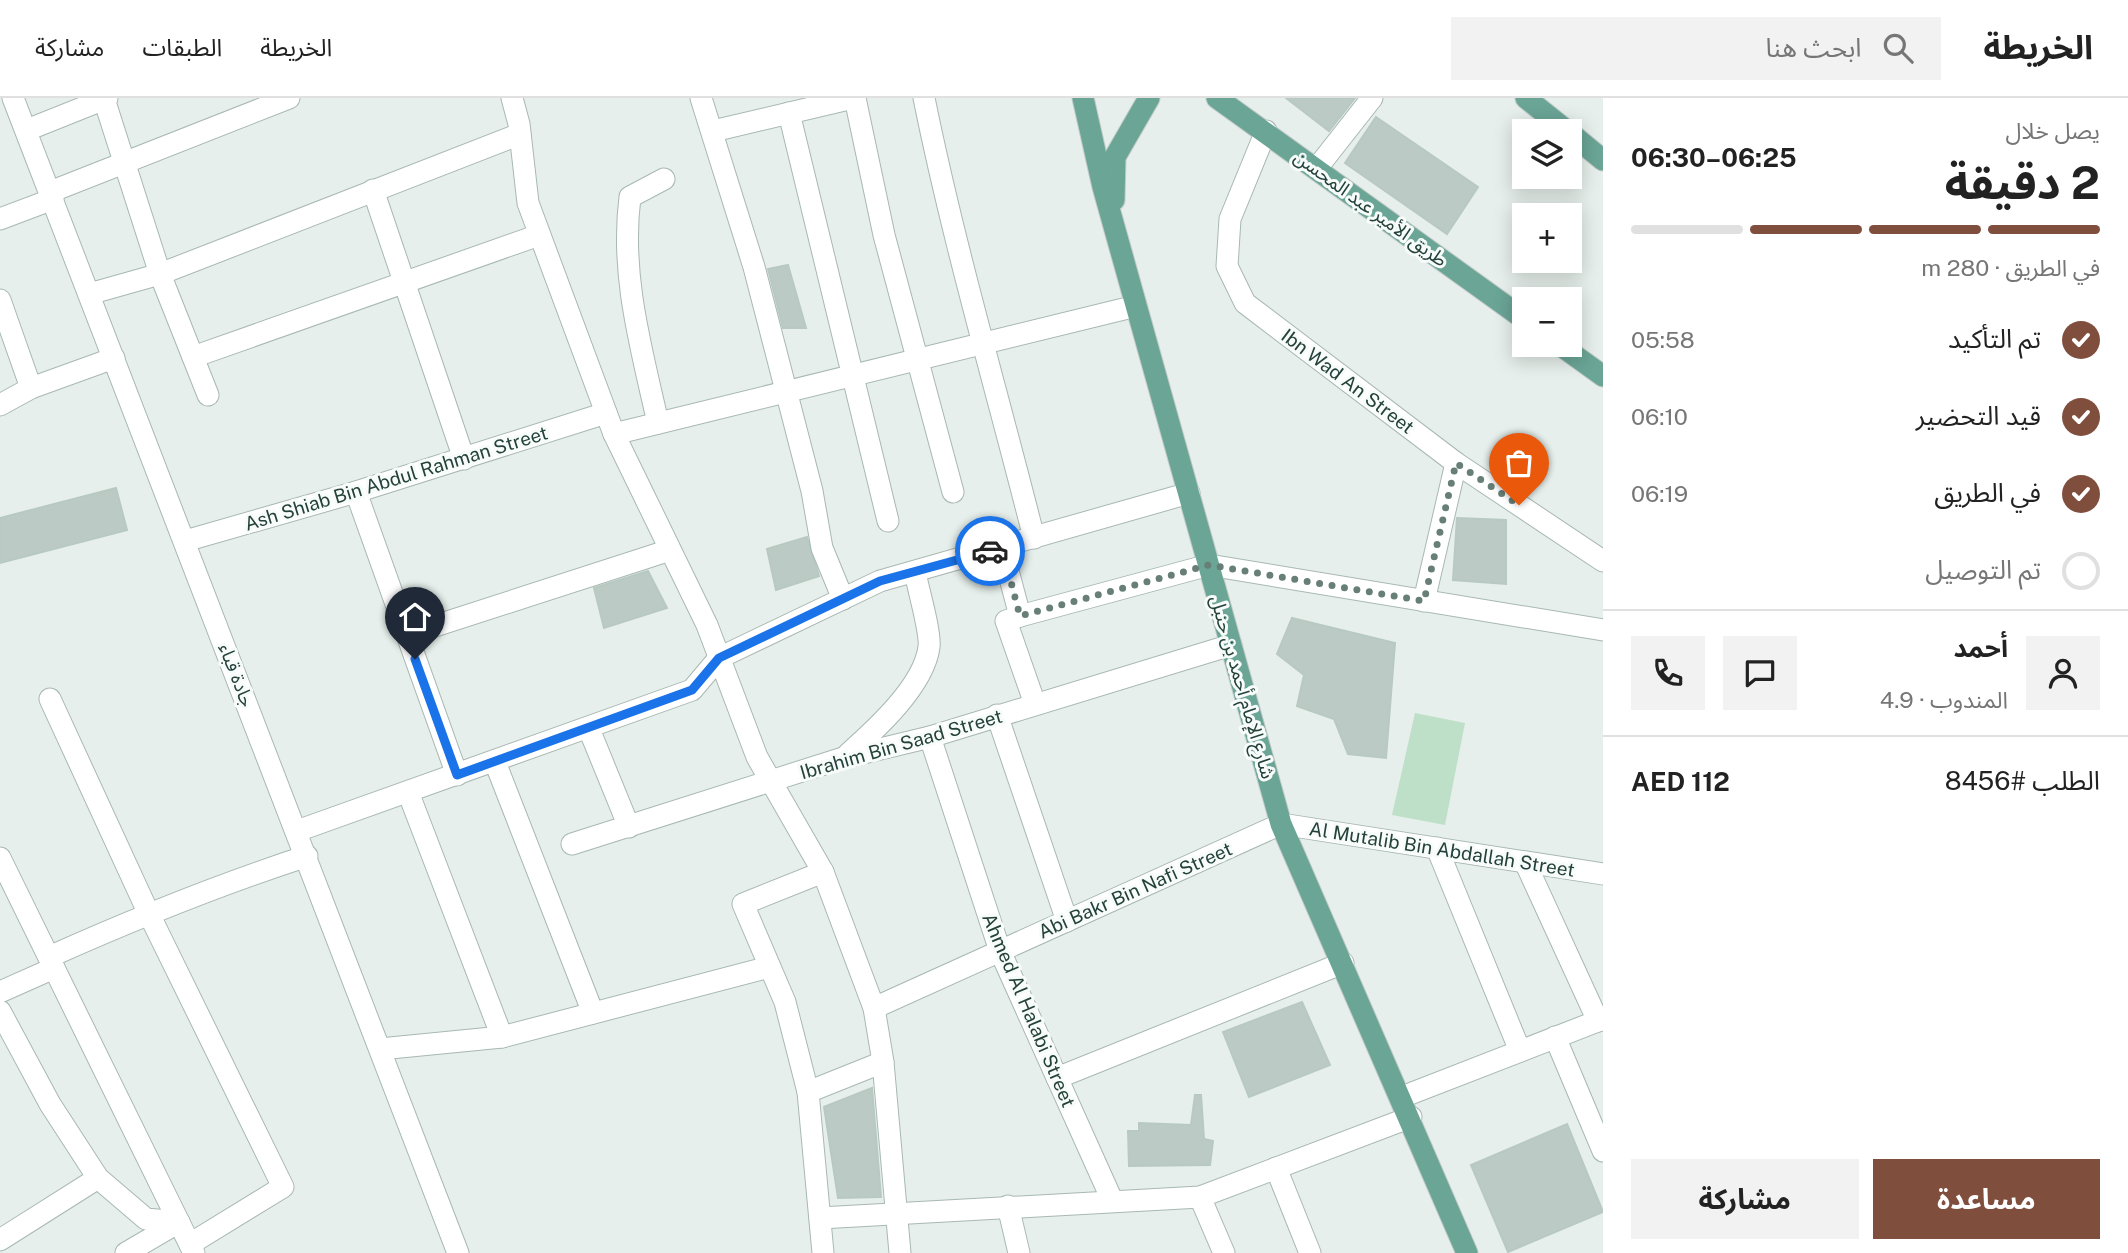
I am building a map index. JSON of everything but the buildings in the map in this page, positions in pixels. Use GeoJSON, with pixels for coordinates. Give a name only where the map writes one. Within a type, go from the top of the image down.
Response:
{"type":"FeatureCollection","features":[{"type":"Feature","properties":{"kind":"main road","name":"شارع الإمام أحمد بن حنبل"},"geometry":{"type":"LineString","coordinates":[[1083,98],[1114,227],[1282,824],[1468,1253]]}},
{"type":"Feature","properties":{"kind":"main road"},"geometry":{"type":"LineString","coordinates":[[1114,227],[1115,157],[1149,98]]}},
{"type":"Feature","properties":{"kind":"main road","name":"طريق الأمير عبد المحسن"},"geometry":{"type":"LineString","coordinates":[[1217,98],[1512,309]]}},
{"type":"Feature","properties":{"kind":"main road"},"geometry":{"type":"LineString","coordinates":[[1526,98],[1552,119]]}},
{"type":"Feature","properties":{"kind":"main road"},"geometry":{"type":"LineString","coordinates":[[1582,143],[1603,160]]}},
{"type":"Feature","properties":{"kind":"main road"},"geometry":{"type":"LineString","coordinates":[[1581,357],[1600,368]]}},
{"type":"Feature","properties":{"kind":"street"},"geometry":{"type":"LineString","coordinates":[[0,101],[7,98]]}},
{"type":"Feature","properties":{"kind":"street","name":"جادة قباء"},"geometry":{"type":"LineString","coordinates":[[13,98],[458,1253]]}},
{"type":"Feature","properties":{"kind":"street"},"geometry":{"type":"LineString","coordinates":[[0,219],[124,163],[289,98]]}},
{"type":"Feature","properties":{"kind":"street"},"geometry":{"type":"LineString","coordinates":[[512,98],[520,134],[527,203],[614,434],[719,658],[757,757],[823,872],[874,1008],[883,1062],[900,1253]]}},
{"type":"Feature","properties":{"kind":"street"},"geometry":{"type":"LineString","coordinates":[[701,98],[754,267],[812,491],[822,548],[843,599]]}},
{"type":"Feature","properties":{"kind":"street"},"geometry":{"type":"LineString","coordinates":[[713,131],[854,98],[884,235],[953,492]]}},
{"type":"Feature","properties":{"kind":"street"},"geometry":{"type":"LineString","coordinates":[[923,98],[949,220],[985,342],[1034,538]]}},
{"type":"Feature","properties":{"kind":"street"},"geometry":{"type":"LineString","coordinates":[[1317,168],[1372,98]]}},
{"type":"Feature","properties":{"kind":"street"},"geometry":{"type":"LineString","coordinates":[[27,130],[105,99],[160,274],[208,395]]}},
{"type":"Feature","properties":{"kind":"street"},"geometry":{"type":"LineString","coordinates":[[789,113],[888,521]]}},
{"type":"Feature","properties":{"kind":"street","name":"Ibn Wad An Street"},"geometry":{"type":"LineString","coordinates":[[1266,131],[1230,219],[1227,266],[1245,303],[1456,463],[1603,562]]}},
{"type":"Feature","properties":{"kind":"street"},"geometry":{"type":"LineString","coordinates":[[89,294],[160,274],[520,134]]}},
{"type":"Feature","properties":{"kind":"street"},"geometry":{"type":"LineString","coordinates":[[657,423],[630,297],[625,235],[630,197],[664,179]]}},
{"type":"Feature","properties":{"kind":"street"},"geometry":{"type":"LineString","coordinates":[[373,190],[464,459]]}},
{"type":"Feature","properties":{"kind":"street"},"geometry":{"type":"LineString","coordinates":[[193,357],[539,236]]}},
{"type":"Feature","properties":{"kind":"street"},"geometry":{"type":"LineString","coordinates":[[0,300],[31,388]]}},
{"type":"Feature","properties":{"kind":"street"},"geometry":{"type":"LineString","coordinates":[[614,434],[1136,306]]}},
{"type":"Feature","properties":{"kind":"street"},"geometry":{"type":"LineString","coordinates":[[0,405],[31,388],[114,358]]}},
{"type":"Feature","properties":{"kind":"street","name":"Ash Shiab Bin Abdul Rahman Street"},"geometry":{"type":"LineString","coordinates":[[185,541],[356,492],[606,413]]}},
{"type":"Feature","properties":{"kind":"street"},"geometry":{"type":"LineString","coordinates":[[1424,601],[1456,463]]}},
{"type":"Feature","properties":{"kind":"street"},"geometry":{"type":"LineString","coordinates":[[356,492],[457,775]]}},
{"type":"Feature","properties":{"kind":"street"},"geometry":{"type":"LineString","coordinates":[[297,831],[589,729],[692,690],[719,658],[880,581],[1189,494]]}},
{"type":"Feature","properties":{"kind":"street"},"geometry":{"type":"LineString","coordinates":[[1002,548],[1020,616]]}},
{"type":"Feature","properties":{"kind":"street"},"geometry":{"type":"LineString","coordinates":[[407,635],[670,550]]}},
{"type":"Feature","properties":{"kind":"street"},"geometry":{"type":"LineString","coordinates":[[1035,704],[1006,621],[1209,565],[1603,630]]}},
{"type":"Feature","properties":{"kind":"street"},"geometry":{"type":"LineString","coordinates":[[843,758],[892,716],[919,671],[929,647],[915,572]]}},
{"type":"Feature","properties":{"kind":"street","name":"Ibrahim Bin Saad Street"},"geometry":{"type":"LineString","coordinates":[[572,844],[843,758],[930,737],[1231,645]]}},
{"type":"Feature","properties":{"kind":"street"},"geometry":{"type":"LineString","coordinates":[[0,858],[192,1249],[283,1187],[148,912],[50,699]]}},
{"type":"Feature","properties":{"kind":"street"},"geometry":{"type":"LineString","coordinates":[[997,716],[1067,921]]}},
{"type":"Feature","properties":{"kind":"street"},"geometry":{"type":"LineString","coordinates":[[589,729],[629,827]]}},
{"type":"Feature","properties":{"kind":"street","name":"Ahmed Al Halabi Street"},"geometry":{"type":"LineString","coordinates":[[930,737],[1000,951],[1112,1200]]}},
{"type":"Feature","properties":{"kind":"street"},"geometry":{"type":"LineString","coordinates":[[495,762],[593,1013]]}},
{"type":"Feature","properties":{"kind":"street"},"geometry":{"type":"LineString","coordinates":[[408,792],[502,1037]]}},
{"type":"Feature","properties":{"kind":"street","name":"Al Mutalib Bin Abdallah Street"},"geometry":{"type":"LineString","coordinates":[[1282,824],[1603,873]]}},
{"type":"Feature","properties":{"kind":"street","name":"Abi Bakr Bin Nafi Street"},"geometry":{"type":"LineString","coordinates":[[874,1008],[1282,824]]}},
{"type":"Feature","properties":{"kind":"street"},"geometry":{"type":"LineString","coordinates":[[1437,848],[1520,1051]]}},
{"type":"Feature","properties":{"kind":"street"},"geometry":{"type":"LineString","coordinates":[[0,992],[148,912],[222,883],[307,856]]}},
{"type":"Feature","properties":{"kind":"street"},"geometry":{"type":"LineString","coordinates":[[1402,1097],[1600,1020],[1525,862]]}},
{"type":"Feature","properties":{"kind":"street"},"geometry":{"type":"LineString","coordinates":[[823,872],[743,904],[785,1002],[808,1092],[823,1253]]}},
{"type":"Feature","properties":{"kind":"street"},"geometry":{"type":"LineString","coordinates":[[1057,1079],[1343,963]]}},
{"type":"Feature","properties":{"kind":"street"},"geometry":{"type":"LineString","coordinates":[[380,1049],[502,1037],[769,967]]}},
{"type":"Feature","properties":{"kind":"street"},"geometry":{"type":"LineString","coordinates":[[0,1011],[50,1104],[98,1178],[146,1219],[179,1222]]}},
{"type":"Feature","properties":{"kind":"street"},"geometry":{"type":"LineString","coordinates":[[1555,1037],[1603,1152]]}},
{"type":"Feature","properties":{"kind":"street"},"geometry":{"type":"LineString","coordinates":[[808,1092],[883,1062]]}},
{"type":"Feature","properties":{"kind":"street"},"geometry":{"type":"LineString","coordinates":[[820,1218],[1200,1197],[1411,1117]]}},
{"type":"Feature","properties":{"kind":"street"},"geometry":{"type":"LineString","coordinates":[[1276,1168],[1310,1253]]}},
{"type":"Feature","properties":{"kind":"street"},"geometry":{"type":"LineString","coordinates":[[0,1240],[98,1178]]}},
{"type":"Feature","properties":{"kind":"street"},"geometry":{"type":"LineString","coordinates":[[1200,1197],[1224,1253]]}},
{"type":"Feature","properties":{"kind":"street"},"geometry":{"type":"LineString","coordinates":[[1007,1206],[1019,1253]]}},
{"type":"Feature","properties":{"kind":"street"},"geometry":{"type":"LineString","coordinates":[[126,1253],[179,1222]]}},
{"type":"Feature","properties":{"kind":"green space"},"geometry":{"type":"Polygon","coordinates":[[[1415,713],[1465,723],[1445,825],[1392,815],[1415,713]]]}},
{"type":"Feature","properties":{"kind":"way so far"},"geometry":{"type":"LineString","coordinates":[[990,551],[1002,548],[1020,616],[1209,565],[1424,601],[1456,463],[1519,505]]}},
{"type":"Feature","properties":{"kind":"route"},"geometry":{"type":"LineString","coordinates":[[415,659],[457,775],[692,690],[719,658],[880,581],[990,551]]}}]}
